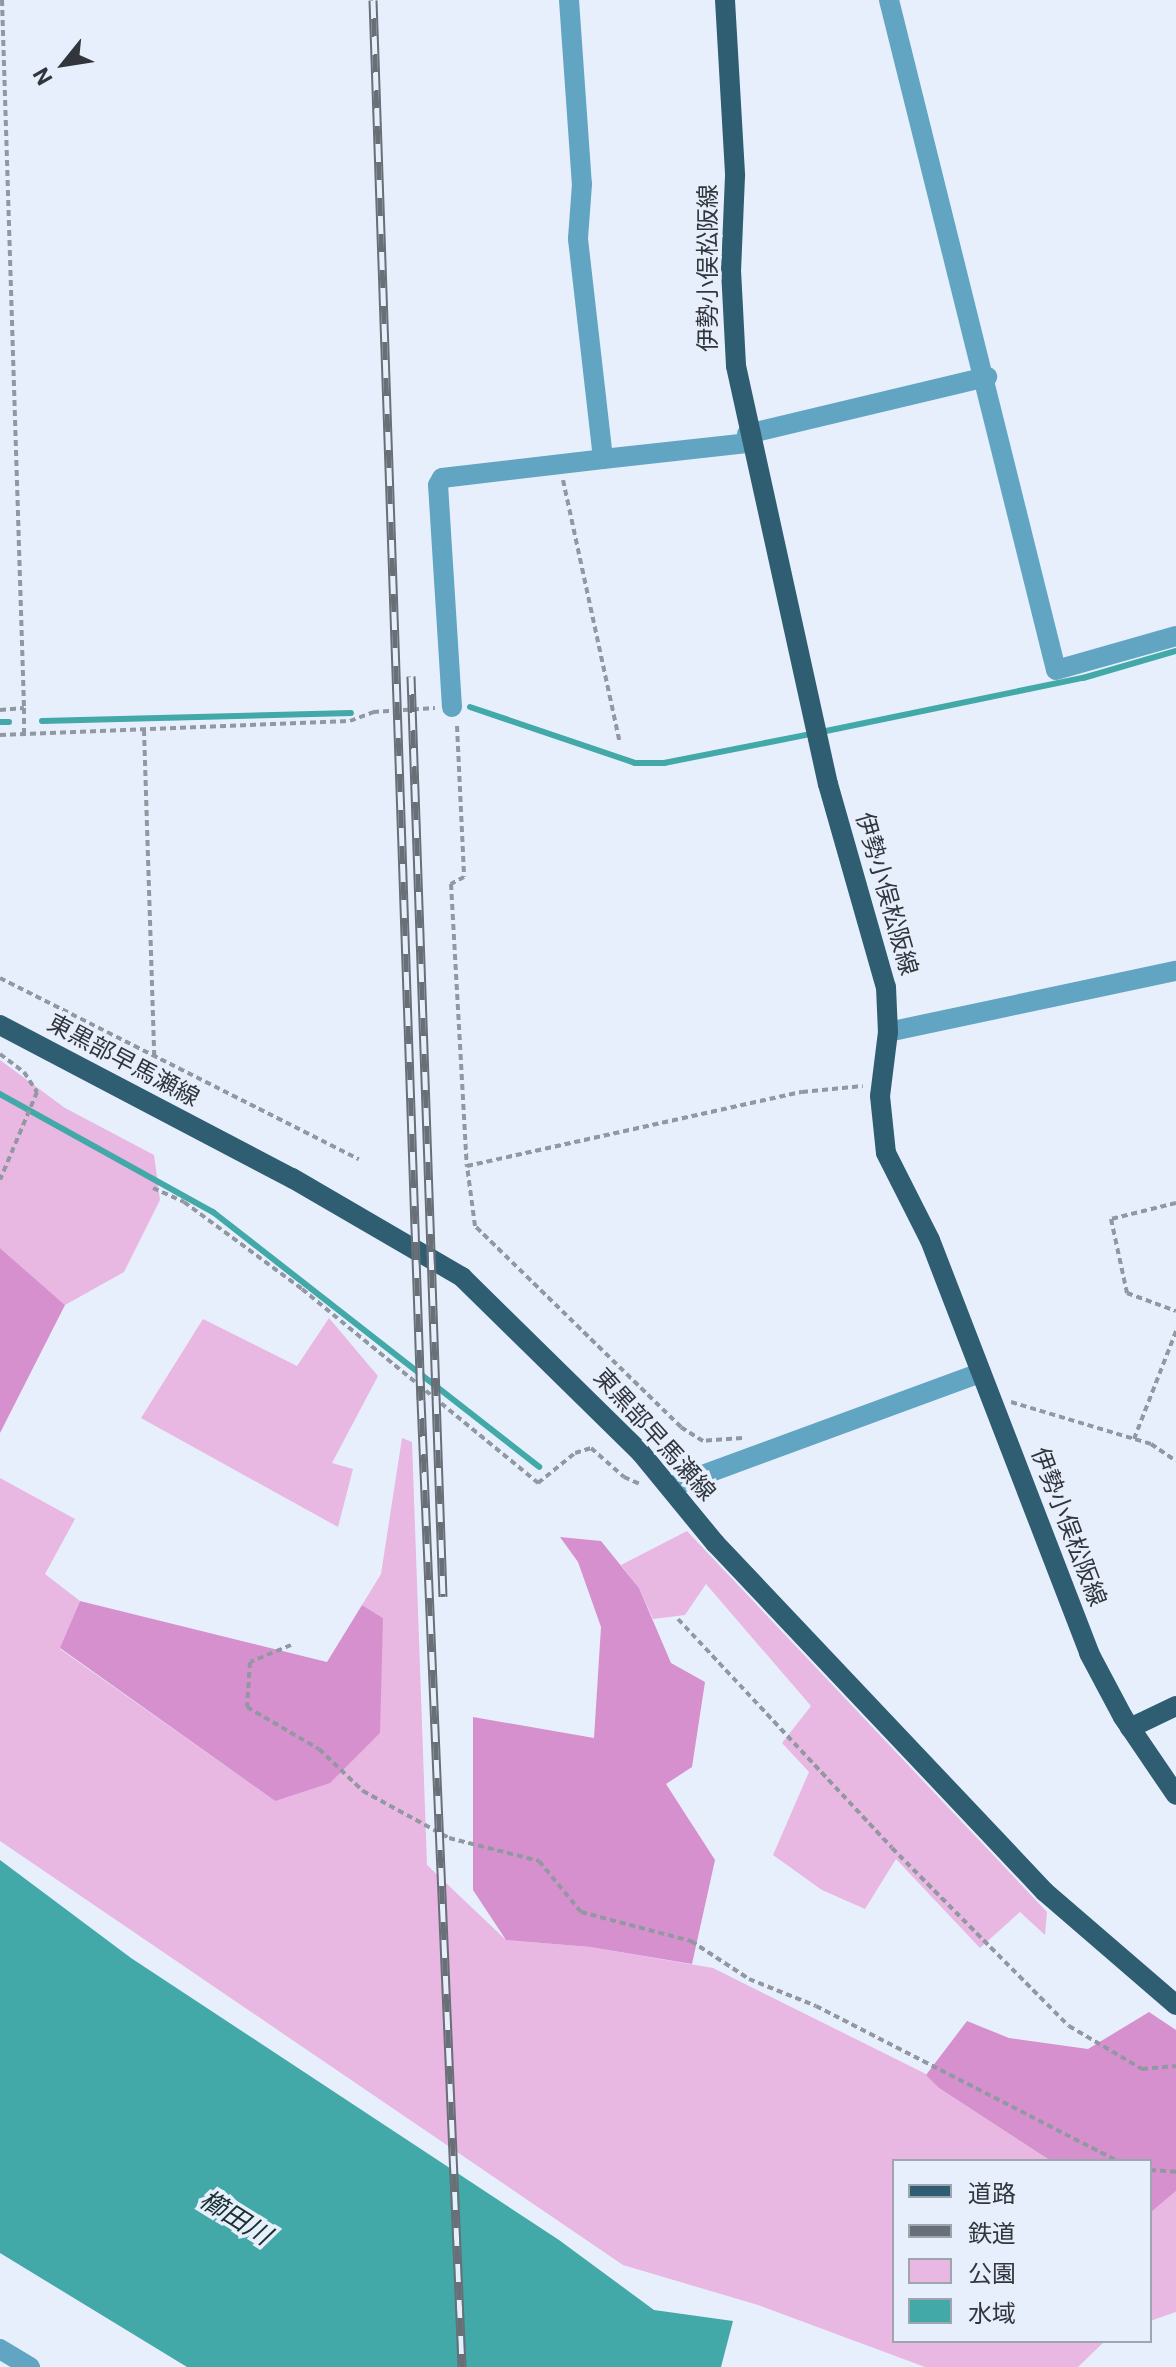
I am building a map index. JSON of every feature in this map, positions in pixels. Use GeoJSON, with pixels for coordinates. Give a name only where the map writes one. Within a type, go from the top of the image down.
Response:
{"type":"FeatureCollection","features":[{"type":"Feature","properties":{"kind":"main road","name":"伊勢小俣松阪線"},"geometry":{"type":"LineString","coordinates":[[725,0],[735,176],[732,322],[748,439],[828,784],[880,959],[888,1032],[880,1118],[890,1168],[930,1240],[1075,1620],[1130,1728],[1176,1795]]}},
{"type":"Feature","properties":{"kind":"main road","name":"東黒部早馬瀬線"},"geometry":{"type":"LineString","coordinates":[[0,1025],[430,1255],[505,1319],[670,1487],[715,1543],[1045,1892],[1176,2005]]}},
{"type":"Feature","properties":{"kind":"main road"},"geometry":{"type":"LineString","coordinates":[[1130,1728],[1176,1706]]}},
{"type":"Feature","properties":{"kind":"street"},"geometry":{"type":"LineString","coordinates":[[569,0],[582,184],[578,239],[603,459]]}},
{"type":"Feature","properties":{"kind":"street"},"geometry":{"type":"LineString","coordinates":[[889,0],[936,200],[987,377],[1056,670],[1176,636]]}},
{"type":"Feature","properties":{"kind":"street"},"geometry":{"type":"LineString","coordinates":[[452,707],[438,485],[453,476],[560,466],[748,439],[987,377]]}},
{"type":"Feature","properties":{"kind":"street"},"geometry":{"type":"LineString","coordinates":[[888,1032],[1176,971]]}},
{"type":"Feature","properties":{"kind":"street"},"geometry":{"type":"LineString","coordinates":[[670,1487],[980,1373]]}},
{"type":"Feature","properties":{"kind":"street"},"geometry":{"type":"LineString","coordinates":[[0,2349],[30,2367]]}},
{"type":"Feature","properties":{"kind":"path"},"geometry":{"type":"LineString","coordinates":[[2,0],[24,731]]}},
{"type":"Feature","properties":{"kind":"path"},"geometry":{"type":"LineString","coordinates":[[560,466],[619,740]]}},
{"type":"Feature","properties":{"kind":"path"},"geometry":{"type":"LineString","coordinates":[[0,735],[24,731],[144,730],[350,721],[373,712],[452,707],[457,719],[464,877],[451,884],[467,1166],[475,1226],[681,1427],[703,1441],[756,1436]]}},
{"type":"Feature","properties":{"kind":"path"},"geometry":{"type":"LineString","coordinates":[[0,710],[24,708]]}},
{"type":"Feature","properties":{"kind":"path"},"geometry":{"type":"LineString","coordinates":[[144,730],[154,1057]]}},
{"type":"Feature","properties":{"kind":"path"},"geometry":{"type":"LineString","coordinates":[[0,978],[359,1159]]}},
{"type":"Feature","properties":{"kind":"path"},"geometry":{"type":"LineString","coordinates":[[0,1054],[24,1072],[37,1092],[0,1180]]}},
{"type":"Feature","properties":{"kind":"path"},"geometry":{"type":"LineString","coordinates":[[467,1166],[802,1092],[881,1084]]}},
{"type":"Feature","properties":{"kind":"path"},"geometry":{"type":"LineString","coordinates":[[153,1188],[184,1202],[302,1289],[538,1483],[575,1453],[591,1448],[624,1477],[648,1487],[670,1487]]}},
{"type":"Feature","properties":{"kind":"path"},"geometry":{"type":"LineString","coordinates":[[1176,1203],[1111,1219],[1127,1293],[1176,1311]]}},
{"type":"Feature","properties":{"kind":"path"},"geometry":{"type":"LineString","coordinates":[[1134,1439],[1176,1331]]}},
{"type":"Feature","properties":{"kind":"path"},"geometry":{"type":"LineString","coordinates":[[993,1403],[1044,1409],[1134,1439],[1176,1461]]}},
{"type":"Feature","properties":{"kind":"path"},"geometry":{"type":"LineString","coordinates":[[678,1619],[892,1848],[1069,2026],[1142,2069],[1176,2066]]}},
{"type":"Feature","properties":{"kind":"path"},"geometry":{"type":"LineString","coordinates":[[291,1645],[250,1662],[247,1707],[319,1749],[363,1791],[449,1838],[539,1861],[581,1912],[691,1941],[749,1979],[829,2012],[1114,2159]]}},
{"type":"Feature","properties":{"kind":"path"},"geometry":{"type":"LineString","coordinates":[[1152,2170],[1176,2172]]}},
{"type":"Feature","properties":{"kind":"green space"},"geometry":{"type":"Polygon","coordinates":[[[0,1060],[65,1108],[154,1155],[160,1200],[124,1272],[65,1305],[0,1248],[0,1060]]]}},
{"type":"Feature","properties":{"kind":"green space"},"geometry":{"type":"Polygon","coordinates":[[[329,1318],[378,1376],[332,1463],[353,1469],[338,1527],[141,1418],[203,1319],[297,1366],[329,1318]]]}},
{"type":"Feature","properties":{"kind":"green space"},"geometry":{"type":"Polygon","coordinates":[[[402,1438],[412,1442],[427,1865],[506,1940],[590,1947],[713,1968],[926,2074],[939,2088],[1048,2159],[892,2159],[892,2343],[1103,2343],[1078,2367],[925,2367],[758,2305],[623,2265],[0,1841],[0,1478],[75,1519],[45,1574],[80,1601],[60,1649],[275,1801],[383,1618],[362,1605],[381,1574],[402,1438]]]}},
{"type":"Feature","properties":{"kind":"green space"},"geometry":{"type":"Polygon","coordinates":[[[687,1531],[1047,1912],[1045,1935],[1020,1912],[980,1948],[896,1859],[865,1909],[822,1890],[773,1855],[809,1772],[782,1743],[811,1706],[706,1584],[685,1615],[653,1619],[639,1588],[621,1565],[687,1531]]]}},
{"type":"Feature","properties":{"kind":"green space"},"geometry":{"type":"Polygon","coordinates":[[[1176,2191],[1176,2312],[1152,2320],[1152,2211],[1176,2191]]]}},
{"type":"Feature","properties":{"kind":"shaded area"},"geometry":{"type":"Polygon","coordinates":[[[0,1248],[65,1305],[0,1433],[0,1248]]]}},
{"type":"Feature","properties":{"kind":"shaded area"},"geometry":{"type":"Polygon","coordinates":[[[560,1537],[601,1541],[639,1588],[671,1663],[705,1682],[692,1767],[666,1784],[715,1860],[692,1964],[590,1947],[506,1940],[473,1890],[473,1717],[594,1738],[601,1627],[578,1562],[560,1537]]]}},
{"type":"Feature","properties":{"kind":"shaded area"},"geometry":{"type":"Polygon","coordinates":[[[80,1601],[327,1662],[362,1605],[383,1618],[380,1733],[330,1783],[275,1801],[60,1648],[80,1601]]]}},
{"type":"Feature","properties":{"kind":"shaded area"},"geometry":{"type":"Polygon","coordinates":[[[1149,2012],[1176,2030],[1176,2191],[1152,2211],[1152,2159],[1048,2159],[939,2088],[926,2075],[967,2021],[1009,2038],[1088,2049],[1149,2012]]]}},
{"type":"Feature","properties":{"kind":"water","name":"櫛田川"},"geometry":{"type":"Polygon","coordinates":[[[0,1860],[131,1958],[559,2240],[654,2310],[733,2321],[721,2367],[187,2367],[0,2253],[0,1860]]]}},
{"type":"Feature","properties":{"kind":"waterway"},"geometry":{"type":"LineString","coordinates":[[826,731],[1083,678],[1176,651]]}},
{"type":"Feature","properties":{"kind":"waterway"},"geometry":{"type":"LineString","coordinates":[[470,707],[635,763],[664,763],[806,735]]}},
{"type":"Feature","properties":{"kind":"waterway"},"geometry":{"type":"LineString","coordinates":[[42,721],[351,713]]}},
{"type":"Feature","properties":{"kind":"waterway"},"geometry":{"type":"LineString","coordinates":[[0,722],[9,722]]}},
{"type":"Feature","properties":{"kind":"waterway"},"geometry":{"type":"LineString","coordinates":[[0,1094],[213,1212],[539,1467]]}},
{"type":"Feature","properties":{"kind":"railway"},"geometry":{"type":"LineString","coordinates":[[373,0],[421,1400],[462,2367]]}},
{"type":"Feature","properties":{"kind":"railway"},"geometry":{"type":"LineString","coordinates":[[411,676],[443,1596]]}}]}
